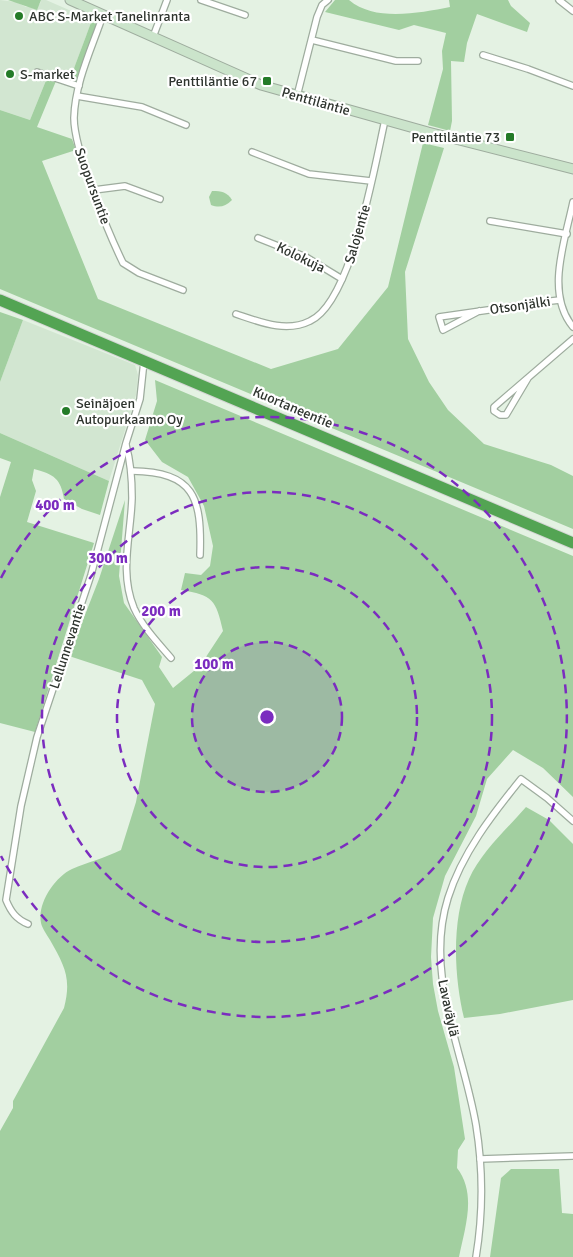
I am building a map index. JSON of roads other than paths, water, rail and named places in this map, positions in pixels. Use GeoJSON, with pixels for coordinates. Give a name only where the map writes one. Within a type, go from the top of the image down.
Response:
{"type":"FeatureCollection","features":[{"type":"Feature","properties":{"kind":"highway","name":"Kuortaneentie"},"geometry":{"type":"LineString","coordinates":[[0,300],[573,543]]}},
{"type":"Feature","properties":{"kind":"street","name":"Penttiläntie"},"geometry":{"type":"LineString","coordinates":[[70,0],[260,85],[573,170]]}},
{"type":"Feature","properties":{"kind":"street"},"geometry":{"type":"LineString","coordinates":[[153,36],[167,0]]}},
{"type":"Feature","properties":{"kind":"street"},"geometry":{"type":"LineString","coordinates":[[201,0],[245,15]]}},
{"type":"Feature","properties":{"kind":"street"},"geometry":{"type":"LineString","coordinates":[[297,96],[322,5],[328,0]]}},
{"type":"Feature","properties":{"kind":"street"},"geometry":{"type":"LineString","coordinates":[[559,0],[573,10]]}},
{"type":"Feature","properties":{"kind":"street","name":"Suopursuntie"},"geometry":{"type":"LineString","coordinates":[[103,14],[76,96],[74,117],[78,146],[124,263],[139,273],[183,290]]}},
{"type":"Feature","properties":{"kind":"street"},"geometry":{"type":"LineString","coordinates":[[312,40],[396,61],[418,60]]}},
{"type":"Feature","properties":{"kind":"street"},"geometry":{"type":"LineString","coordinates":[[483,55],[573,86]]}},
{"type":"Feature","properties":{"kind":"street"},"geometry":{"type":"LineString","coordinates":[[37,72],[79,86]]}},
{"type":"Feature","properties":{"kind":"street"},"geometry":{"type":"LineString","coordinates":[[76,96],[142,107],[186,126]]}},
{"type":"Feature","properties":{"kind":"street","name":"Salojentie"},"geometry":{"type":"LineString","coordinates":[[236,314],[270,325],[302,324],[311,321],[324,310],[354,252],[385,120]]}},
{"type":"Feature","properties":{"kind":"street"},"geometry":{"type":"LineString","coordinates":[[252,152],[309,174],[371,181]]}},
{"type":"Feature","properties":{"kind":"street"},"geometry":{"type":"LineString","coordinates":[[94,190],[125,186],[160,200]]}},
{"type":"Feature","properties":{"kind":"street"},"geometry":{"type":"LineString","coordinates":[[573,202],[559,272],[560,300],[573,327]]}},
{"type":"Feature","properties":{"kind":"street"},"geometry":{"type":"LineString","coordinates":[[490,221],[567,234]]}},
{"type":"Feature","properties":{"kind":"street","name":"Kolokuja"},"geometry":{"type":"LineString","coordinates":[[258,238],[306,257],[342,278]]}},
{"type":"Feature","properties":{"kind":"street","name":"Otsonjälki"},"geometry":{"type":"LineString","coordinates":[[479,311],[443,330],[439,317],[479,311],[560,300]]}},
{"type":"Feature","properties":{"kind":"street"},"geometry":{"type":"LineString","coordinates":[[528,378],[506,415],[500,415],[494,411],[494,407],[573,339]]}},
{"type":"Feature","properties":{"kind":"street","name":"Lellunnevantie"},"geometry":{"type":"LineString","coordinates":[[28,924],[18,920],[10,910],[6,900],[21,806],[37,738],[91,575],[126,443],[140,399],[144,361]]}},
{"type":"Feature","properties":{"kind":"street"},"geometry":{"type":"LineString","coordinates":[[126,443],[132,471],[132,499],[126,568],[127,587],[135,610],[152,636],[171,658]]}},
{"type":"Feature","properties":{"kind":"street"},"geometry":{"type":"LineString","coordinates":[[132,471],[172,476],[182,481],[191,493],[197,508],[201,534],[200,555]]}},
{"type":"Feature","properties":{"kind":"street","name":"Lavaväylä"},"geometry":{"type":"LineString","coordinates":[[476,1257],[481,1203],[480,1160],[476,1124],[444,999],[440,962],[447,900],[457,872],[474,842],[521,779],[547,798],[573,821]]}},
{"type":"Feature","properties":{"kind":"street"},"geometry":{"type":"LineString","coordinates":[[480,1160],[573,1156]]}},
{"type":"Feature","properties":{"kind":"place","name":"ABC S-Market Tanelinranta"},"geometry":{"type":"Point","coordinates":[19,16]}},
{"type":"Feature","properties":{"kind":"place","name":"S-market"},"geometry":{"type":"Point","coordinates":[10,74]}},
{"type":"Feature","properties":{"kind":"place","name":"Penttiläntie 67"},"geometry":{"type":"Point","coordinates":[267,81]}},
{"type":"Feature","properties":{"kind":"place","name":"Penttiläntie 73"},"geometry":{"type":"Point","coordinates":[510,137]}},
{"type":"Feature","properties":{"kind":"place","name":"Seinäjoen Autopurkaamo Oy"},"geometry":{"type":"Point","coordinates":[66,411]}}]}
